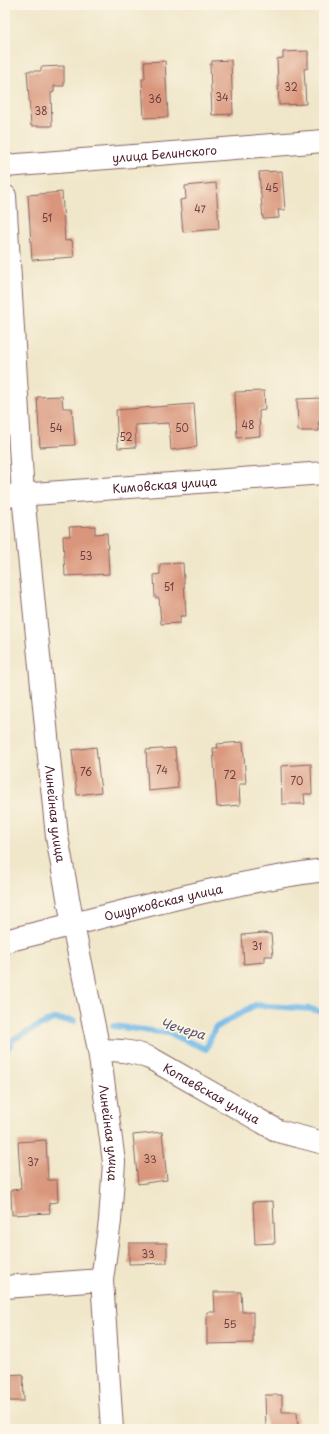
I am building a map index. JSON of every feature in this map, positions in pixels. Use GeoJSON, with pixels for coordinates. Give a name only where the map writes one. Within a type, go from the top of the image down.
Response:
{"type":"FeatureCollection","features":[{"type":"Feature","properties":{"kind":"street","name":"улица Белинского"},"geometry":{"type":"LineString","coordinates":[[5,166],[324,141]]}},
{"type":"Feature","properties":{"kind":"street","name":"Линейная улица"},"geometry":{"type":"LineString","coordinates":[[5,196],[14,496],[57,837],[73,925],[99,1050],[114,1162],[110,1221],[102,1280],[112,1429]]}},
{"type":"Feature","properties":{"kind":"street","name":"Кимовская улица"},"geometry":{"type":"LineString","coordinates":[[14,496],[324,473]]}},
{"type":"Feature","properties":{"kind":"street","name":"Ошурковская улица"},"geometry":{"type":"LineString","coordinates":[[5,941],[217,890],[294,874],[324,870]]}},
{"type":"Feature","properties":{"kind":"street","name":"Копаевская улица"},"geometry":{"type":"LineString","coordinates":[[99,1050],[123,1050],[136,1052],[152,1059],[278,1131],[324,1143]]}},
{"type":"Feature","properties":{"kind":"street"},"geometry":{"type":"LineString","coordinates":[[5,1287],[102,1280]]}},
{"type":"Feature","properties":{"kind":"building"},"geometry":{"type":"Polygon","coordinates":[[[308,51],[308,68],[304,69],[306,104],[279,105],[277,59],[283,58],[283,52],[308,51]]]}},
{"type":"Feature","properties":{"kind":"building"},"geometry":{"type":"Polygon","coordinates":[[[231,60],[233,114],[212,115],[210,64],[212,64],[212,61],[231,60]]]}},
{"type":"Feature","properties":{"kind":"building"},"geometry":{"type":"Polygon","coordinates":[[[165,61],[168,117],[144,118],[142,79],[145,79],[144,62],[165,61]]]}},
{"type":"Feature","properties":{"kind":"building"},"geometry":{"type":"Polygon","coordinates":[[[64,66],[64,86],[54,86],[54,92],[51,93],[52,126],[31,126],[27,71],[41,71],[41,67],[64,66]]]}},
{"type":"Feature","properties":{"kind":"building"},"geometry":{"type":"Polygon","coordinates":[[[282,171],[285,210],[278,210],[279,218],[263,219],[259,172],[282,171]]]}},
{"type":"Feature","properties":{"kind":"building"},"geometry":{"type":"Polygon","coordinates":[[[216,183],[219,229],[183,232],[180,200],[186,199],[185,186],[216,183]]]}},
{"type":"Feature","properties":{"kind":"building"},"geometry":{"type":"Polygon","coordinates":[[[62,192],[65,241],[72,240],[74,257],[32,260],[28,195],[62,192]]]}},
{"type":"Feature","properties":{"kind":"building"},"geometry":{"type":"Polygon","coordinates":[[[264,391],[265,410],[259,411],[260,436],[237,438],[235,392],[264,391]]]}},
{"type":"Feature","properties":{"kind":"building"},"geometry":{"type":"Polygon","coordinates":[[[62,396],[63,408],[72,408],[75,445],[40,447],[37,397],[62,396]]]}},
{"type":"Feature","properties":{"kind":"building"},"geometry":{"type":"Polygon","coordinates":[[[324,398],[324,422],[318,422],[319,431],[298,431],[297,399],[324,398]]]}},
{"type":"Feature","properties":{"kind":"building"},"geometry":{"type":"Polygon","coordinates":[[[194,404],[197,447],[171,450],[169,423],[135,425],[136,447],[118,448],[116,410],[194,404]]]}},
{"type":"Feature","properties":{"kind":"building"},"geometry":{"type":"Polygon","coordinates":[[[95,526],[95,534],[107,533],[109,574],[65,576],[63,536],[70,536],[69,527],[95,526]]]}},
{"type":"Feature","properties":{"kind":"building"},"geometry":{"type":"Polygon","coordinates":[[[183,563],[186,616],[180,616],[180,623],[161,624],[159,598],[155,598],[154,575],[160,574],[160,564],[183,563]]]}},
{"type":"Feature","properties":{"kind":"building"},"geometry":{"type":"Polygon","coordinates":[[[243,742],[246,784],[239,784],[240,805],[217,807],[213,748],[218,748],[217,744],[243,742]]]}},
{"type":"Feature","properties":{"kind":"building"},"geometry":{"type":"Polygon","coordinates":[[[96,747],[101,792],[77,795],[72,750],[96,747]]]}},
{"type":"Feature","properties":{"kind":"building"},"geometry":{"type":"Polygon","coordinates":[[[175,748],[178,788],[148,791],[146,750],[175,748]]]}},
{"type":"Feature","properties":{"kind":"building"},"geometry":{"type":"Polygon","coordinates":[[[311,764],[312,794],[304,794],[305,804],[282,804],[281,766],[311,764]]]}},
{"type":"Feature","properties":{"kind":"building"},"geometry":{"type":"Polygon","coordinates":[[[263,933],[271,934],[273,956],[265,956],[265,962],[244,964],[242,935],[263,933]]]}},
{"type":"Feature","properties":{"kind":"building"},"geometry":{"type":"Polygon","coordinates":[[[162,1132],[167,1180],[138,1184],[133,1135],[162,1132]]]}},
{"type":"Feature","properties":{"kind":"building"},"geometry":{"type":"Polygon","coordinates":[[[46,1140],[48,1180],[57,1180],[58,1202],[49,1203],[50,1213],[12,1215],[11,1190],[21,1189],[18,1142],[46,1140]]]}},
{"type":"Feature","properties":{"kind":"building"},"geometry":{"type":"Polygon","coordinates":[[[273,1201],[275,1243],[255,1244],[253,1202],[273,1201]]]}},
{"type":"Feature","properties":{"kind":"building"},"geometry":{"type":"Polygon","coordinates":[[[129,1243],[167,1243],[167,1263],[129,1264],[129,1243]]]}},
{"type":"Feature","properties":{"kind":"building"},"geometry":{"type":"Polygon","coordinates":[[[214,1292],[241,1292],[242,1312],[253,1312],[253,1343],[207,1344],[207,1312],[215,1312],[214,1292]]]}},
{"type":"Feature","properties":{"kind":"building"},"geometry":{"type":"Polygon","coordinates":[[[23,1374],[24,1401],[7,1401],[6,1375],[23,1374]]]}},
{"type":"Feature","properties":{"kind":"building"},"geometry":{"type":"Polygon","coordinates":[[[265,1395],[282,1395],[282,1412],[297,1412],[298,1429],[266,1429],[265,1395]]]}},
{"type":"Feature","properties":{"kind":"waterway","name":"Чечера"},"geometry":{"type":"LineString","coordinates":[[113,1026],[168,1033],[206,1049],[215,1028],[255,1005],[311,1009],[324,1013]]}},
{"type":"Feature","properties":{"kind":"waterway","name":"Чечера"},"geometry":{"type":"LineString","coordinates":[[5,1053],[14,1039],[53,1019],[74,1021]]}}]}
